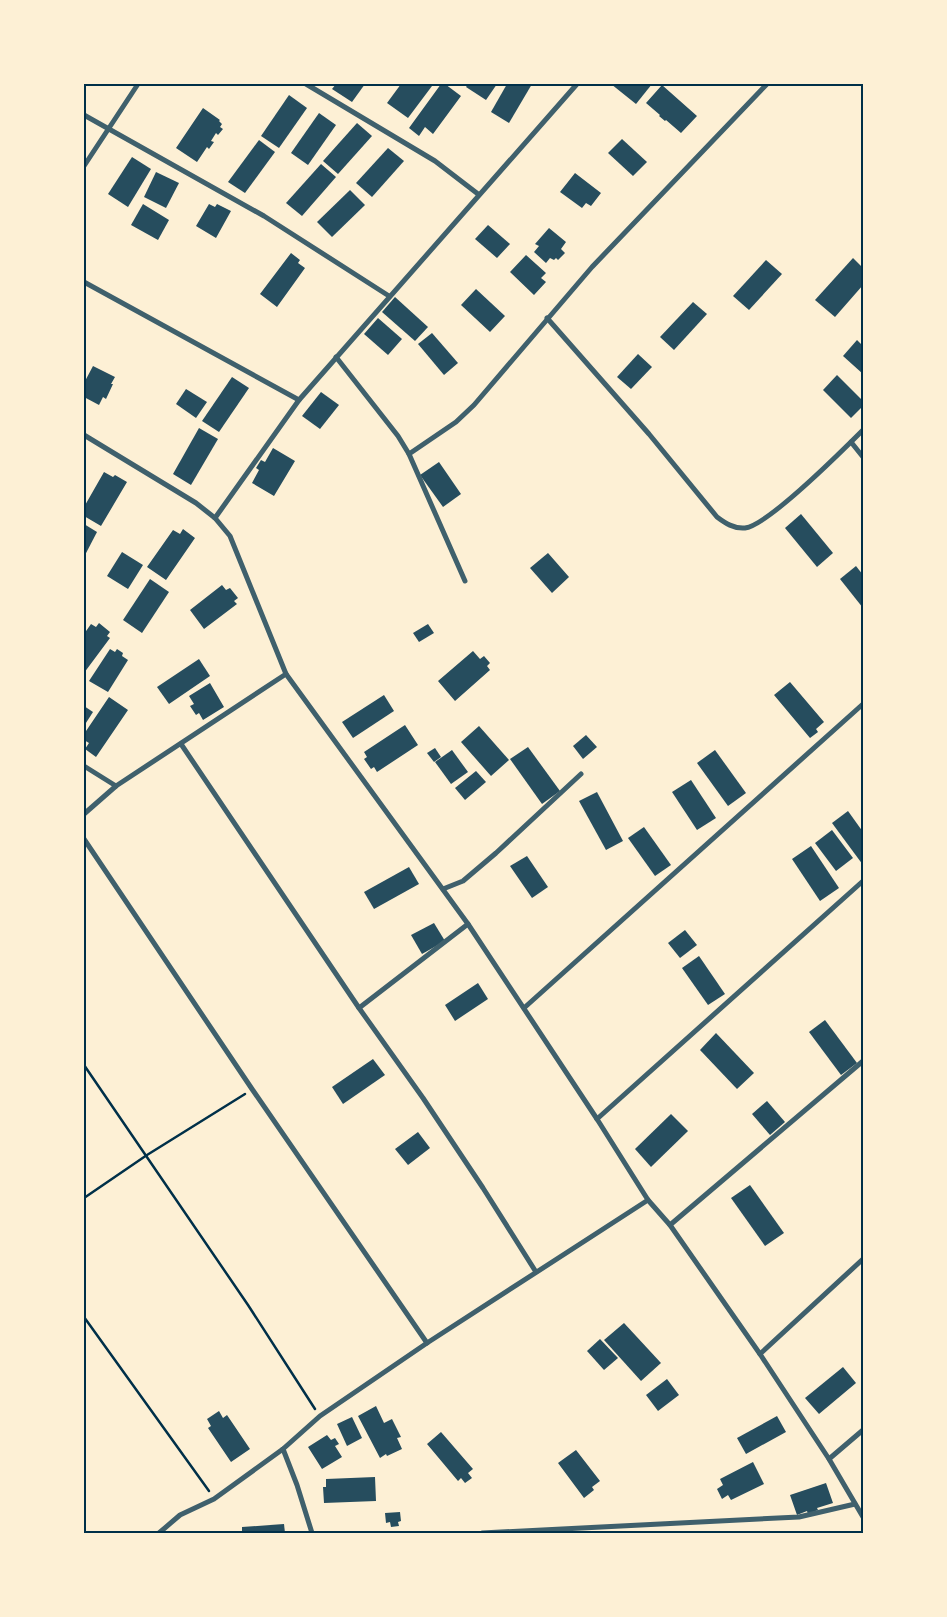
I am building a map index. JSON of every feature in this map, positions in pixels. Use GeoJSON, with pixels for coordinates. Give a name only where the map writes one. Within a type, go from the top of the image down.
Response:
{"type":"FeatureCollection","features":[{"type":"Feature","properties":{"kind":"street"},"geometry":{"type":"LineString","coordinates":[[84,166],[138,84]]}},
{"type":"Feature","properties":{"kind":"street"},"geometry":{"type":"LineString","coordinates":[[306,84],[435,161],[478,194]]}},
{"type":"Feature","properties":{"kind":"street"},"geometry":{"type":"LineString","coordinates":[[215,518],[299,400],[576,84]]}},
{"type":"Feature","properties":{"kind":"street"},"geometry":{"type":"LineString","coordinates":[[409,454],[456,422],[474,405],[592,267],[767,84]]}},
{"type":"Feature","properties":{"kind":"street"},"geometry":{"type":"LineString","coordinates":[[84,115],[264,216],[389,296]]}},
{"type":"Feature","properties":{"kind":"street"},"geometry":{"type":"LineString","coordinates":[[84,282],[299,400]]}},
{"type":"Feature","properties":{"kind":"street"},"geometry":{"type":"LineString","coordinates":[[547,318],[649,434],[717,517],[727,524],[746,528],[778,509],[863,430]]}},
{"type":"Feature","properties":{"kind":"street"},"geometry":{"type":"LineString","coordinates":[[336,358],[398,436],[409,454],[466,581]]}},
{"type":"Feature","properties":{"kind":"street"},"geometry":{"type":"LineString","coordinates":[[84,435],[179,492],[215,518],[230,536],[286,674],[468,924],[597,1119],[648,1200],[670,1225],[760,1354],[829,1459],[863,1517]]}},
{"type":"Feature","properties":{"kind":"street"},"geometry":{"type":"LineString","coordinates":[[851,442],[863,457]]}},
{"type":"Feature","properties":{"kind":"street"},"geometry":{"type":"LineString","coordinates":[[84,814],[116,786],[286,674]]}},
{"type":"Feature","properties":{"kind":"street"},"geometry":{"type":"LineString","coordinates":[[524,1008],[863,704]]}},
{"type":"Feature","properties":{"kind":"street"},"geometry":{"type":"LineString","coordinates":[[181,744],[359,1008],[423,1098],[536,1272]]}},
{"type":"Feature","properties":{"kind":"street"},"geometry":{"type":"LineString","coordinates":[[84,766],[116,786]]}},
{"type":"Feature","properties":{"kind":"street"},"geometry":{"type":"LineString","coordinates":[[443,889],[463,881],[581,774]]}},
{"type":"Feature","properties":{"kind":"street"},"geometry":{"type":"LineString","coordinates":[[84,839],[252,1089],[427,1343]]}},
{"type":"Feature","properties":{"kind":"street"},"geometry":{"type":"LineString","coordinates":[[597,1119],[863,881]]}},
{"type":"Feature","properties":{"kind":"street"},"geometry":{"type":"LineString","coordinates":[[359,1008],[468,924]]}},
{"type":"Feature","properties":{"kind":"street"},"geometry":{"type":"LineString","coordinates":[[670,1225],[863,1060]]}},
{"type":"Feature","properties":{"kind":"street"},"geometry":{"type":"LineString","coordinates":[[160,1533],[180,1515],[214,1499],[282,1449],[320,1416],[427,1343],[648,1200]]}},
{"type":"Feature","properties":{"kind":"street"},"geometry":{"type":"LineString","coordinates":[[760,1354],[863,1259]]}},
{"type":"Feature","properties":{"kind":"street"},"geometry":{"type":"LineString","coordinates":[[829,1459],[863,1430]]}},
{"type":"Feature","properties":{"kind":"street"},"geometry":{"type":"LineString","coordinates":[[282,1449],[297,1485],[312,1533]]}},
{"type":"Feature","properties":{"kind":"street"},"geometry":{"type":"LineString","coordinates":[[482,1533],[799,1517],[855,1504]]}},
{"type":"Feature","properties":{"kind":"path"},"geometry":{"type":"LineString","coordinates":[[84,1064],[253,1313],[320,1416]]}},
{"type":"Feature","properties":{"kind":"path"},"geometry":{"type":"LineString","coordinates":[[84,1198],[252,1089]]}},
{"type":"Feature","properties":{"kind":"path"},"geometry":{"type":"LineString","coordinates":[[84,1317],[214,1499]]}},
{"type":"Feature","properties":{"kind":"building"},"geometry":{"type":"Polygon","coordinates":[[[336,84],[365,84],[352,102],[332,89],[336,84]]]}},
{"type":"Feature","properties":{"kind":"building"},"geometry":{"type":"Polygon","coordinates":[[[401,84],[428,84],[432,86],[408,118],[387,103],[401,84]]]}},
{"type":"Feature","properties":{"kind":"building"},"geometry":{"type":"Polygon","coordinates":[[[441,84],[445,84],[461,96],[433,134],[425,127],[419,136],[409,128],[441,84]]]}},
{"type":"Feature","properties":{"kind":"building"},"geometry":{"type":"Polygon","coordinates":[[[468,84],[497,84],[486,100],[466,87],[468,84]]]}},
{"type":"Feature","properties":{"kind":"building"},"geometry":{"type":"Polygon","coordinates":[[[507,84],[532,84],[509,123],[491,112],[507,84]]]}},
{"type":"Feature","properties":{"kind":"building"},"geometry":{"type":"Polygon","coordinates":[[[611,84],[652,84],[636,104],[611,84]]]}},
{"type":"Feature","properties":{"kind":"building"},"geometry":{"type":"Polygon","coordinates":[[[662,85],[697,116],[681,133],[646,103],[662,85]]]}},
{"type":"Feature","properties":{"kind":"building"},"geometry":{"type":"Polygon","coordinates":[[[289,95],[307,108],[279,148],[261,136],[289,95]]]}},
{"type":"Feature","properties":{"kind":"building"},"geometry":{"type":"Polygon","coordinates":[[[203,108],[220,120],[222,124],[220,127],[223,129],[218,135],[216,133],[211,141],[214,142],[209,149],[207,147],[197,162],[176,148],[203,108]]]}},
{"type":"Feature","properties":{"kind":"building"},"geometry":{"type":"Polygon","coordinates":[[[319,113],[336,125],[308,165],[291,153],[319,113]]]}},
{"type":"Feature","properties":{"kind":"building"},"geometry":{"type":"Polygon","coordinates":[[[357,123],[372,136],[338,174],[323,161],[357,123]]]}},
{"type":"Feature","properties":{"kind":"building"},"geometry":{"type":"Polygon","coordinates":[[[622,139],[647,162],[633,176],[608,153],[622,139]]]}},
{"type":"Feature","properties":{"kind":"building"},"geometry":{"type":"Polygon","coordinates":[[[259,140],[275,152],[245,193],[228,182],[259,140]]]}},
{"type":"Feature","properties":{"kind":"building"},"geometry":{"type":"Polygon","coordinates":[[[388,148],[404,161],[372,197],[356,183],[388,148]]]}},
{"type":"Feature","properties":{"kind":"building"},"geometry":{"type":"Polygon","coordinates":[[[132,157],[151,169],[128,207],[108,194],[132,157]]]}},
{"type":"Feature","properties":{"kind":"building"},"geometry":{"type":"Polygon","coordinates":[[[321,164],[336,177],[302,216],[286,203],[321,164]]]}},
{"type":"Feature","properties":{"kind":"building"},"geometry":{"type":"Polygon","coordinates":[[[156,172],[179,183],[166,208],[144,197],[156,172]]]}},
{"type":"Feature","properties":{"kind":"building"},"geometry":{"type":"Polygon","coordinates":[[[575,173],[601,193],[591,206],[586,203],[582,208],[560,192],[575,173]]]}},
{"type":"Feature","properties":{"kind":"building"},"geometry":{"type":"Polygon","coordinates":[[[350,190],[365,205],[332,237],[317,222],[350,190]]]}},
{"type":"Feature","properties":{"kind":"building"},"geometry":{"type":"Polygon","coordinates":[[[143,204],[169,220],[158,240],[131,225],[143,204]]]}},
{"type":"Feature","properties":{"kind":"building"},"geometry":{"type":"Polygon","coordinates":[[[209,204],[215,207],[217,204],[231,211],[216,238],[196,226],[209,204]]]}},
{"type":"Feature","properties":{"kind":"building"},"geometry":{"type":"Polygon","coordinates":[[[488,225],[510,244],[497,258],[475,239],[488,225]]]}},
{"type":"Feature","properties":{"kind":"building"},"geometry":{"type":"Polygon","coordinates":[[[549,228],[566,242],[561,249],[565,253],[558,260],[550,258],[546,263],[534,252],[539,246],[535,244],[549,228]]]}},
{"type":"Feature","properties":{"kind":"building"},"geometry":{"type":"Polygon","coordinates":[[[291,253],[300,260],[298,263],[305,268],[277,307],[260,294],[291,253]]]}},
{"type":"Feature","properties":{"kind":"building"},"geometry":{"type":"Polygon","coordinates":[[[526,255],[546,273],[541,278],[546,282],[534,295],[510,272],[526,255]]]}},
{"type":"Feature","properties":{"kind":"building"},"geometry":{"type":"Polygon","coordinates":[[[853,258],[863,268],[863,285],[835,317],[815,300],[853,258]]]}},
{"type":"Feature","properties":{"kind":"building"},"geometry":{"type":"Polygon","coordinates":[[[766,260],[782,274],[749,310],[733,296],[766,260]]]}},
{"type":"Feature","properties":{"kind":"building"},"geometry":{"type":"Polygon","coordinates":[[[476,289],[505,316],[490,332],[461,305],[476,289]]]}},
{"type":"Feature","properties":{"kind":"building"},"geometry":{"type":"Polygon","coordinates":[[[395,297],[428,327],[415,341],[382,312],[395,297]]]}},
{"type":"Feature","properties":{"kind":"building"},"geometry":{"type":"Polygon","coordinates":[[[693,302],[707,314],[674,350],[660,337],[693,302]]]}},
{"type":"Feature","properties":{"kind":"building"},"geometry":{"type":"Polygon","coordinates":[[[378,318],[402,339],[388,355],[364,334],[378,318]]]}},
{"type":"Feature","properties":{"kind":"building"},"geometry":{"type":"Polygon","coordinates":[[[432,333],[458,363],[444,375],[418,344],[432,333]]]}},
{"type":"Feature","properties":{"kind":"building"},"geometry":{"type":"Polygon","coordinates":[[[857,340],[863,346],[863,374],[843,356],[857,340]]]}},
{"type":"Feature","properties":{"kind":"building"},"geometry":{"type":"Polygon","coordinates":[[[638,354],[652,367],[631,389],[617,377],[638,354]]]}},
{"type":"Feature","properties":{"kind":"building"},"geometry":{"type":"Polygon","coordinates":[[[93,366],[115,377],[106,399],[103,397],[99,405],[84,397],[84,383],[93,366]]]}},
{"type":"Feature","properties":{"kind":"building"},"geometry":{"type":"Polygon","coordinates":[[[837,375],[863,401],[863,406],[851,418],[823,390],[837,375]]]}},
{"type":"Feature","properties":{"kind":"building"},"geometry":{"type":"Polygon","coordinates":[[[232,377],[249,388],[219,432],[202,421],[232,377]]]}},
{"type":"Feature","properties":{"kind":"building"},"geometry":{"type":"Polygon","coordinates":[[[186,389],[207,402],[196,418],[176,404],[186,389]]]}},
{"type":"Feature","properties":{"kind":"building"},"geometry":{"type":"Polygon","coordinates":[[[321,392],[339,405],[320,429],[302,416],[321,392]]]}},
{"type":"Feature","properties":{"kind":"building"},"geometry":{"type":"Polygon","coordinates":[[[199,428],[218,439],[191,485],[173,474],[199,428]]]}},
{"type":"Feature","properties":{"kind":"building"},"geometry":{"type":"Polygon","coordinates":[[[273,448],[295,461],[274,496],[252,483],[259,470],[256,468],[261,460],[265,462],[273,448]]]}},
{"type":"Feature","properties":{"kind":"building"},"geometry":{"type":"Polygon","coordinates":[[[439,462],[461,494],[443,507],[420,475],[439,462]]]}},
{"type":"Feature","properties":{"kind":"building"},"geometry":{"type":"Polygon","coordinates":[[[104,472],[113,477],[115,475],[127,482],[101,526],[84,516],[84,507],[104,472]]]}},
{"type":"Feature","properties":{"kind":"building"},"geometry":{"type":"Polygon","coordinates":[[[801,514],[833,553],[817,567],[785,528],[801,514]]]}},
{"type":"Feature","properties":{"kind":"building"},"geometry":{"type":"Polygon","coordinates":[[[84,524],[97,532],[84,557],[84,524]]]}},
{"type":"Feature","properties":{"kind":"building"},"geometry":{"type":"Polygon","coordinates":[[[183,529],[195,538],[166,580],[147,567],[173,530],[180,534],[183,529]]]}},
{"type":"Feature","properties":{"kind":"building"},"geometry":{"type":"Polygon","coordinates":[[[122,552],[143,565],[128,589],[107,576],[122,552]]]}},
{"type":"Feature","properties":{"kind":"building"},"geometry":{"type":"Polygon","coordinates":[[[548,553],[569,577],[552,593],[530,568],[548,553]]]}},
{"type":"Feature","properties":{"kind":"building"},"geometry":{"type":"Polygon","coordinates":[[[856,566],[863,575],[863,608],[840,579],[856,566]]]}},
{"type":"Feature","properties":{"kind":"building"},"geometry":{"type":"Polygon","coordinates":[[[150,579],[169,592],[142,633],[123,620],[150,579]]]}},
{"type":"Feature","properties":{"kind":"building"},"geometry":{"type":"Polygon","coordinates":[[[222,585],[226,590],[230,588],[238,598],[234,601],[237,604],[204,629],[190,610],[222,585]]]}},
{"type":"Feature","properties":{"kind":"building"},"geometry":{"type":"Polygon","coordinates":[[[99,623],[110,632],[107,636],[110,638],[84,673],[84,634],[91,624],[96,627],[99,623]]]}},
{"type":"Feature","properties":{"kind":"building"},"geometry":{"type":"Polygon","coordinates":[[[428,624],[434,633],[419,642],[413,633],[428,624]]]}},
{"type":"Feature","properties":{"kind":"building"},"geometry":{"type":"Polygon","coordinates":[[[110,649],[115,652],[117,649],[128,660],[108,692],[89,681],[110,649]]]}},
{"type":"Feature","properties":{"kind":"building"},"geometry":{"type":"Polygon","coordinates":[[[473,651],[480,659],[484,656],[490,663],[487,666],[490,670],[455,701],[438,681],[473,651]]]}},
{"type":"Feature","properties":{"kind":"building"},"geometry":{"type":"Polygon","coordinates":[[[199,659],[210,676],[169,704],[157,687],[199,659]]]}},
{"type":"Feature","properties":{"kind":"building"},"geometry":{"type":"Polygon","coordinates":[[[790,682],[824,722],[816,729],[818,732],[810,738],[774,695],[790,682]]]}},
{"type":"Feature","properties":{"kind":"building"},"geometry":{"type":"Polygon","coordinates":[[[210,683],[224,707],[203,720],[199,713],[196,715],[190,706],[194,704],[189,696],[210,683]]]}},
{"type":"Feature","properties":{"kind":"building"},"geometry":{"type":"Polygon","coordinates":[[[384,695],[394,711],[353,738],[342,722],[384,695]]]}},
{"type":"Feature","properties":{"kind":"building"},"geometry":{"type":"Polygon","coordinates":[[[109,697],[128,710],[96,757],[85,749],[89,743],[84,740],[84,734],[109,697]]]}},
{"type":"Feature","properties":{"kind":"building"},"geometry":{"type":"Polygon","coordinates":[[[84,706],[93,712],[84,726],[84,706]]]}},
{"type":"Feature","properties":{"kind":"building"},"geometry":{"type":"Polygon","coordinates":[[[405,725],[418,745],[377,772],[374,767],[371,769],[364,759],[367,757],[364,752],[405,725]]]}},
{"type":"Feature","properties":{"kind":"building"},"geometry":{"type":"Polygon","coordinates":[[[479,726],[509,760],[491,776],[461,742],[479,726]]]}},
{"type":"Feature","properties":{"kind":"building"},"geometry":{"type":"Polygon","coordinates":[[[586,735],[597,747],[583,759],[573,746],[586,735]]]}},
{"type":"Feature","properties":{"kind":"building"},"geometry":{"type":"Polygon","coordinates":[[[528,747],[560,791],[542,804],[510,759],[528,747]]]}},
{"type":"Feature","properties":{"kind":"building"},"geometry":{"type":"Polygon","coordinates":[[[435,748],[441,757],[434,762],[427,753],[435,748]]]}},
{"type":"Feature","properties":{"kind":"building"},"geometry":{"type":"Polygon","coordinates":[[[452,750],[468,772],[451,784],[435,762],[452,750]]]}},
{"type":"Feature","properties":{"kind":"building"},"geometry":{"type":"Polygon","coordinates":[[[715,750],[746,793],[728,806],[697,763],[715,750]]]}},
{"type":"Feature","properties":{"kind":"building"},"geometry":{"type":"Polygon","coordinates":[[[476,771],[486,782],[465,800],[455,788],[476,771]]]}},
{"type":"Feature","properties":{"kind":"building"},"geometry":{"type":"Polygon","coordinates":[[[691,780],[716,818],[697,830],[672,792],[691,780]]]}},
{"type":"Feature","properties":{"kind":"building"},"geometry":{"type":"Polygon","coordinates":[[[597,792],[623,841],[606,850],[579,801],[597,792]]]}},
{"type":"Feature","properties":{"kind":"building"},"geometry":{"type":"Polygon","coordinates":[[[848,811],[863,832],[863,865],[832,823],[848,811]]]}},
{"type":"Feature","properties":{"kind":"building"},"geometry":{"type":"Polygon","coordinates":[[[644,827],[671,865],[655,876],[628,838],[644,827]]]}},
{"type":"Feature","properties":{"kind":"building"},"geometry":{"type":"Polygon","coordinates":[[[832,830],[853,858],[836,871],[815,843],[832,830]]]}},
{"type":"Feature","properties":{"kind":"building"},"geometry":{"type":"Polygon","coordinates":[[[811,846],[839,888],[820,901],[792,859],[811,846]]]}},
{"type":"Feature","properties":{"kind":"building"},"geometry":{"type":"Polygon","coordinates":[[[527,856],[548,887],[532,898],[510,866],[527,856]]]}},
{"type":"Feature","properties":{"kind":"building"},"geometry":{"type":"Polygon","coordinates":[[[409,867],[419,884],[374,909],[364,892],[409,867]]]}},
{"type":"Feature","properties":{"kind":"building"},"geometry":{"type":"Polygon","coordinates":[[[434,923],[445,941],[422,954],[411,935],[434,923]]]}},
{"type":"Feature","properties":{"kind":"building"},"geometry":{"type":"Polygon","coordinates":[[[685,930],[697,945],[680,958],[668,943],[685,930]]]}},
{"type":"Feature","properties":{"kind":"building"},"geometry":{"type":"Polygon","coordinates":[[[699,956],[725,994],[708,1005],[682,968],[699,956]]]}},
{"type":"Feature","properties":{"kind":"building"},"geometry":{"type":"Polygon","coordinates":[[[478,983],[488,999],[455,1021],[445,1005],[478,983]]]}},
{"type":"Feature","properties":{"kind":"building"},"geometry":{"type":"Polygon","coordinates":[[[825,1020],[857,1063],[841,1075],[809,1032],[825,1020]]]}},
{"type":"Feature","properties":{"kind":"building"},"geometry":{"type":"Polygon","coordinates":[[[716,1033],[754,1073],[737,1089],[700,1050],[716,1033]]]}},
{"type":"Feature","properties":{"kind":"building"},"geometry":{"type":"Polygon","coordinates":[[[373,1059],[385,1075],[343,1104],[332,1087],[373,1059]]]}},
{"type":"Feature","properties":{"kind":"building"},"geometry":{"type":"Polygon","coordinates":[[[767,1101],[785,1122],[770,1135],[752,1114],[767,1101]]]}},
{"type":"Feature","properties":{"kind":"building"},"geometry":{"type":"Polygon","coordinates":[[[671,1114],[688,1131],[651,1167],[635,1149],[671,1114]]]}},
{"type":"Feature","properties":{"kind":"building"},"geometry":{"type":"Polygon","coordinates":[[[418,1132],[430,1148],[408,1165],[395,1149],[418,1132]]]}},
{"type":"Feature","properties":{"kind":"building"},"geometry":{"type":"Polygon","coordinates":[[[750,1185],[784,1233],[765,1246],[731,1198],[750,1185]]]}},
{"type":"Feature","properties":{"kind":"building"},"geometry":{"type":"Polygon","coordinates":[[[624,1323],[661,1363],[641,1381],[604,1340],[624,1323]]]}},
{"type":"Feature","properties":{"kind":"building"},"geometry":{"type":"Polygon","coordinates":[[[600,1339],[618,1358],[604,1370],[587,1351],[600,1339]]]}},
{"type":"Feature","properties":{"kind":"building"},"geometry":{"type":"Polygon","coordinates":[[[843,1367],[856,1383],[819,1414],[805,1398],[843,1367]]]}},
{"type":"Feature","properties":{"kind":"building"},"geometry":{"type":"Polygon","coordinates":[[[667,1379],[679,1395],[658,1411],[646,1395],[667,1379]]]}},
{"type":"Feature","properties":{"kind":"building"},"geometry":{"type":"Polygon","coordinates":[[[376,1406],[384,1423],[392,1419],[401,1437],[397,1438],[402,1449],[380,1458],[358,1416],[376,1406]]]}},
{"type":"Feature","properties":{"kind":"building"},"geometry":{"type":"Polygon","coordinates":[[[219,1411],[223,1418],[227,1415],[250,1449],[231,1462],[208,1428],[211,1426],[207,1419],[219,1411]]]}},
{"type":"Feature","properties":{"kind":"building"},"geometry":{"type":"Polygon","coordinates":[[[777,1416],[786,1432],[746,1454],[737,1438],[777,1416]]]}},
{"type":"Feature","properties":{"kind":"building"},"geometry":{"type":"Polygon","coordinates":[[[352,1417],[362,1438],[347,1446],[337,1424],[352,1417]]]}},
{"type":"Feature","properties":{"kind":"building"},"geometry":{"type":"Polygon","coordinates":[[[441,1432],[473,1469],[468,1473],[472,1478],[465,1483],[461,1478],[458,1481],[427,1444],[441,1432]]]}},
{"type":"Feature","properties":{"kind":"building"},"geometry":{"type":"Polygon","coordinates":[[[327,1435],[331,1440],[335,1438],[339,1444],[335,1446],[342,1457],[322,1469],[308,1447],[327,1435]]]}},
{"type":"Feature","properties":{"kind":"building"},"geometry":{"type":"Polygon","coordinates":[[[576,1450],[600,1481],[592,1487],[594,1490],[584,1498],[558,1463],[576,1450]]]}},
{"type":"Feature","properties":{"kind":"building"},"geometry":{"type":"Polygon","coordinates":[[[753,1462],[764,1484],[731,1500],[728,1495],[722,1499],[717,1489],[723,1485],[720,1479],[753,1462]]]}},
{"type":"Feature","properties":{"kind":"building"},"geometry":{"type":"Polygon","coordinates":[[[375,1477],[376,1501],[324,1503],[323,1487],[326,1487],[326,1479],[375,1477]]]}},
{"type":"Feature","properties":{"kind":"building"},"geometry":{"type":"Polygon","coordinates":[[[826,1483],[833,1503],[817,1508],[818,1510],[808,1514],[807,1511],[797,1515],[790,1495],[826,1483]]]}},
{"type":"Feature","properties":{"kind":"building"},"geometry":{"type":"Polygon","coordinates":[[[400,1512],[401,1521],[398,1522],[399,1526],[391,1527],[390,1522],[386,1523],[385,1513],[400,1512]]]}},
{"type":"Feature","properties":{"kind":"building"},"geometry":{"type":"Polygon","coordinates":[[[284,1524],[285,1533],[242,1533],[242,1527],[284,1524]]]}}]}
